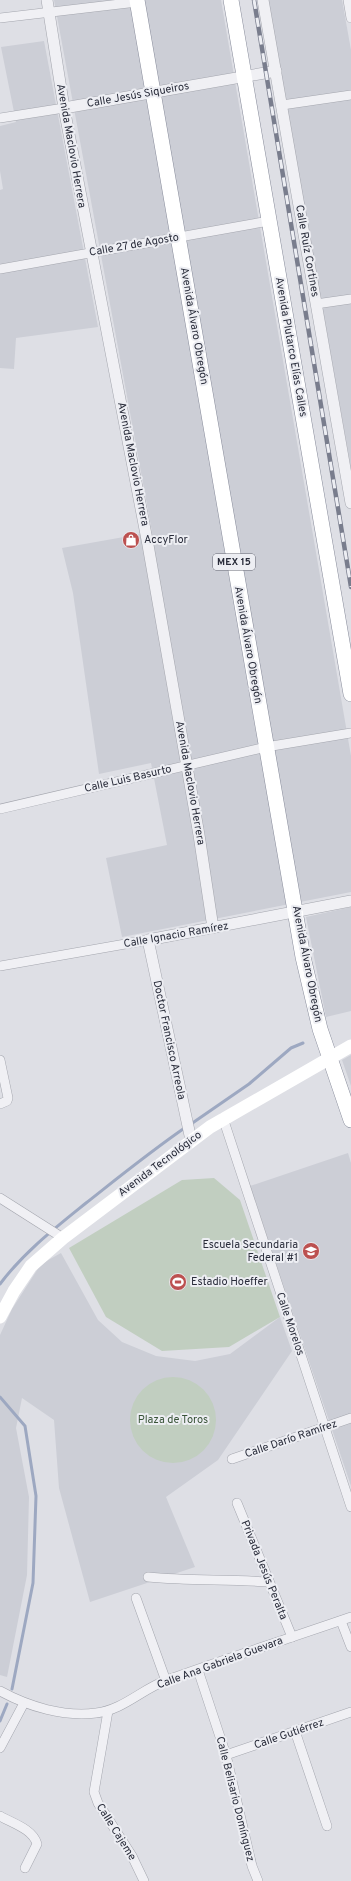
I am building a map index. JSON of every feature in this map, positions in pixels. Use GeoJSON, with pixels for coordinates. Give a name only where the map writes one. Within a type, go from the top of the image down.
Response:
{"type":"FeatureCollection","features":[{"type":"Feature","properties":{"kind":"highway","name":"Avenida Plutarco Elías Calles"},"geometry":{"type":"LineString","coordinates":[[231,0],[351,694]]}},
{"type":"Feature","properties":{"kind":"highway","name":"Avenida Álvaro Obregón"},"geometry":{"type":"LineString","coordinates":[[137,1],[266,747],[314,1009],[351,1120]]}},
{"type":"Feature","properties":{"kind":"main road","name":"Avenida Tecnológico"},"geometry":{"type":"LineString","coordinates":[[0,1317],[14,1291],[31,1266],[63,1238],[191,1140],[223,1118],[351,1046]]}},
{"type":"Feature","properties":{"kind":"street","name":"Avenida Maclovio Herrera"},"geometry":{"type":"LineString","coordinates":[[46,0],[64,108],[145,530],[187,765],[213,928]]}},
{"type":"Feature","properties":{"kind":"street","name":"Calle Ruíz Cortines"},"geometry":{"type":"LineString","coordinates":[[263,0],[316,304],[348,470],[351,503]]}},
{"type":"Feature","properties":{"kind":"street"},"geometry":{"type":"LineString","coordinates":[[348,0],[351,18]]}},
{"type":"Feature","properties":{"kind":"street"},"geometry":{"type":"LineString","coordinates":[[0,18],[137,1]]}},
{"type":"Feature","properties":{"kind":"street","name":"Calle Jesús Siqueiros"},"geometry":{"type":"LineString","coordinates":[[0,118],[276,71]]}},
{"type":"Feature","properties":{"kind":"street"},"geometry":{"type":"LineString","coordinates":[[282,105],[351,95]]}},
{"type":"Feature","properties":{"kind":"street","name":"Calle 27 de Agosto"},"geometry":{"type":"LineString","coordinates":[[0,269],[268,221]]}},
{"type":"Feature","properties":{"kind":"street"},"geometry":{"type":"LineString","coordinates":[[316,304],[351,299]]}},
{"type":"Feature","properties":{"kind":"street","name":"Calle Luis Basurto"},"geometry":{"type":"LineString","coordinates":[[0,809],[266,747],[351,733]]}},
{"type":"Feature","properties":{"kind":"street","name":"Calle Ignacio Ramírez"},"geometry":{"type":"LineString","coordinates":[[0,966],[213,928],[351,901]]}},
{"type":"Feature","properties":{"kind":"street","name":"Doctor Francisco Arreola"},"geometry":{"type":"LineString","coordinates":[[148,940],[191,1140]]}},
{"type":"Feature","properties":{"kind":"street"},"geometry":{"type":"LineString","coordinates":[[0,1060],[8,1098],[7,1101],[0,1104]]}},
{"type":"Feature","properties":{"kind":"street","name":"Calle Morelos"},"geometry":{"type":"LineString","coordinates":[[223,1118],[351,1505]]}},
{"type":"Feature","properties":{"kind":"street"},"geometry":{"type":"LineString","coordinates":[[0,1198],[63,1238]]}},
{"type":"Feature","properties":{"kind":"street","name":"Calle Darío Ramírez"},"geometry":{"type":"LineString","coordinates":[[232,1459],[351,1418]]}},
{"type":"Feature","properties":{"kind":"street","name":"Privada Jesús Peralta"},"geometry":{"type":"LineString","coordinates":[[237,1503],[292,1637]]}},
{"type":"Feature","properties":{"kind":"street"},"geometry":{"type":"LineString","coordinates":[[148,1578],[269,1582]]}},
{"type":"Feature","properties":{"kind":"street"},"geometry":{"type":"LineString","coordinates":[[136,1598],[166,1681]]}},
{"type":"Feature","properties":{"kind":"street","name":"Calle Ana Gabriela Guevara"},"geometry":{"type":"LineString","coordinates":[[0,1691],[24,1703],[54,1711],[77,1714],[108,1711],[166,1681],[351,1617]]}},
{"type":"Feature","properties":{"kind":"street"},"geometry":{"type":"LineString","coordinates":[[341,1620],[351,1647]]}},
{"type":"Feature","properties":{"kind":"street","name":"Calle Belisario Domínguez"},"geometry":{"type":"LineString","coordinates":[[198,1670],[226,1755],[252,1866],[258,1881]]}},
{"type":"Feature","properties":{"kind":"street"},"geometry":{"type":"LineString","coordinates":[[0,1748],[24,1703]]}},
{"type":"Feature","properties":{"kind":"street","name":"Calle Cajeme"},"geometry":{"type":"LineString","coordinates":[[108,1711],[94,1792],[98,1804],[132,1856],[144,1881]]}},
{"type":"Feature","properties":{"kind":"street","name":"Calle Gutiérrez"},"geometry":{"type":"LineString","coordinates":[[226,1755],[351,1712]]}},
{"type":"Feature","properties":{"kind":"street"},"geometry":{"type":"LineString","coordinates":[[295,1731],[327,1826]]}},
{"type":"Feature","properties":{"kind":"street"},"geometry":{"type":"LineString","coordinates":[[0,1816],[23,1829],[36,1839],[37,1844],[25,1868]]}},
{"type":"Feature","properties":{"kind":"shaded area"},"geometry":{"type":"Polygon","coordinates":[[[54,0],[221,0],[351,756],[351,892],[122,937],[106,858],[167,845],[151,763],[99,774],[73,593],[62,548],[152,532],[54,0]]]}},
{"type":"Feature","properties":{"kind":"shaded area"},"geometry":{"type":"Polygon","coordinates":[[[268,0],[342,0],[351,50],[351,468],[268,0]]]}},
{"type":"Feature","properties":{"kind":"shaded area"},"geometry":{"type":"Polygon","coordinates":[[[44,41],[98,327],[16,338],[14,369],[0,368],[0,190],[3,189],[0,171],[0,126],[16,122],[1,47],[44,41]]]}},
{"type":"Feature","properties":{"kind":"shaded area"},"geometry":{"type":"Polygon","coordinates":[[[351,907],[351,1011],[326,1017],[306,917],[351,907]]]}},
{"type":"Feature","properties":{"kind":"shaded area"},"geometry":{"type":"Polygon","coordinates":[[[351,1055],[351,1086],[342,1060],[351,1055]]]}},
{"type":"Feature","properties":{"kind":"shaded area","name":"Escuela Secundaria Federal #1"},"geometry":{"type":"Polygon","coordinates":[[[348,1153],[351,1163],[351,1486],[250,1186],[348,1153]]]}},
{"type":"Feature","properties":{"kind":"shaded area"},"geometry":{"type":"Polygon","coordinates":[[[61,1253],[98,1320],[122,1342],[156,1356],[195,1361],[230,1354],[280,1317],[292,1351],[218,1460],[166,1497],[195,1567],[90,1602],[59,1488],[54,1420],[22,1398],[16,1428],[29,1497],[27,1575],[7,1677],[0,1675],[0,1335],[12,1309],[41,1264],[61,1253]]]}},
{"type":"Feature","properties":{"kind":"green space","name":"Estadio Hoeffer"},"geometry":{"type":"Polygon","coordinates":[[[214,1178],[240,1200],[280,1317],[229,1347],[162,1351],[106,1317],[69,1248],[182,1180],[214,1178]]]}},
{"type":"Feature","properties":{"kind":"green space","name":"Plaza de Toros"},"geometry":{"type":"Polygon","coordinates":[[[173,1377],[190,1380],[197,1384],[209,1396],[213,1403],[216,1420],[213,1437],[209,1444],[197,1456],[190,1460],[173,1463],[156,1460],[149,1456],[137,1444],[133,1437],[130,1420],[133,1403],[137,1396],[149,1384],[156,1380],[173,1377]]]}},
{"type":"Feature","properties":{"kind":"waterway"},"geometry":{"type":"LineString","coordinates":[[191,1124],[249,1084],[291,1048],[303,1043]]}},
{"type":"Feature","properties":{"kind":"waterway"},"geometry":{"type":"LineString","coordinates":[[0,1284],[19,1261],[51,1231],[135,1164],[186,1127]]}},
{"type":"Feature","properties":{"kind":"waterway"},"geometry":{"type":"LineString","coordinates":[[0,1397],[25,1426],[36,1496],[33,1583],[12,1689]]}},
{"type":"Feature","properties":{"kind":"waterway"},"geometry":{"type":"LineString","coordinates":[[0,1721],[7,1704]]}},
{"type":"Feature","properties":{"kind":"railway"},"geometry":{"type":"LineString","coordinates":[[254,0],[351,587]]}},
{"type":"Feature","properties":{"kind":"place","name":"AccyFlor"},"geometry":{"type":"Point","coordinates":[131,540]}},
{"type":"Feature","properties":{"kind":"place","name":"Escuela Secundaria Federal #1"},"geometry":{"type":"Point","coordinates":[311,1251]}},
{"type":"Feature","properties":{"kind":"place","name":"Estadio Hoeffer"},"geometry":{"type":"Point","coordinates":[178,1282]}}]}
